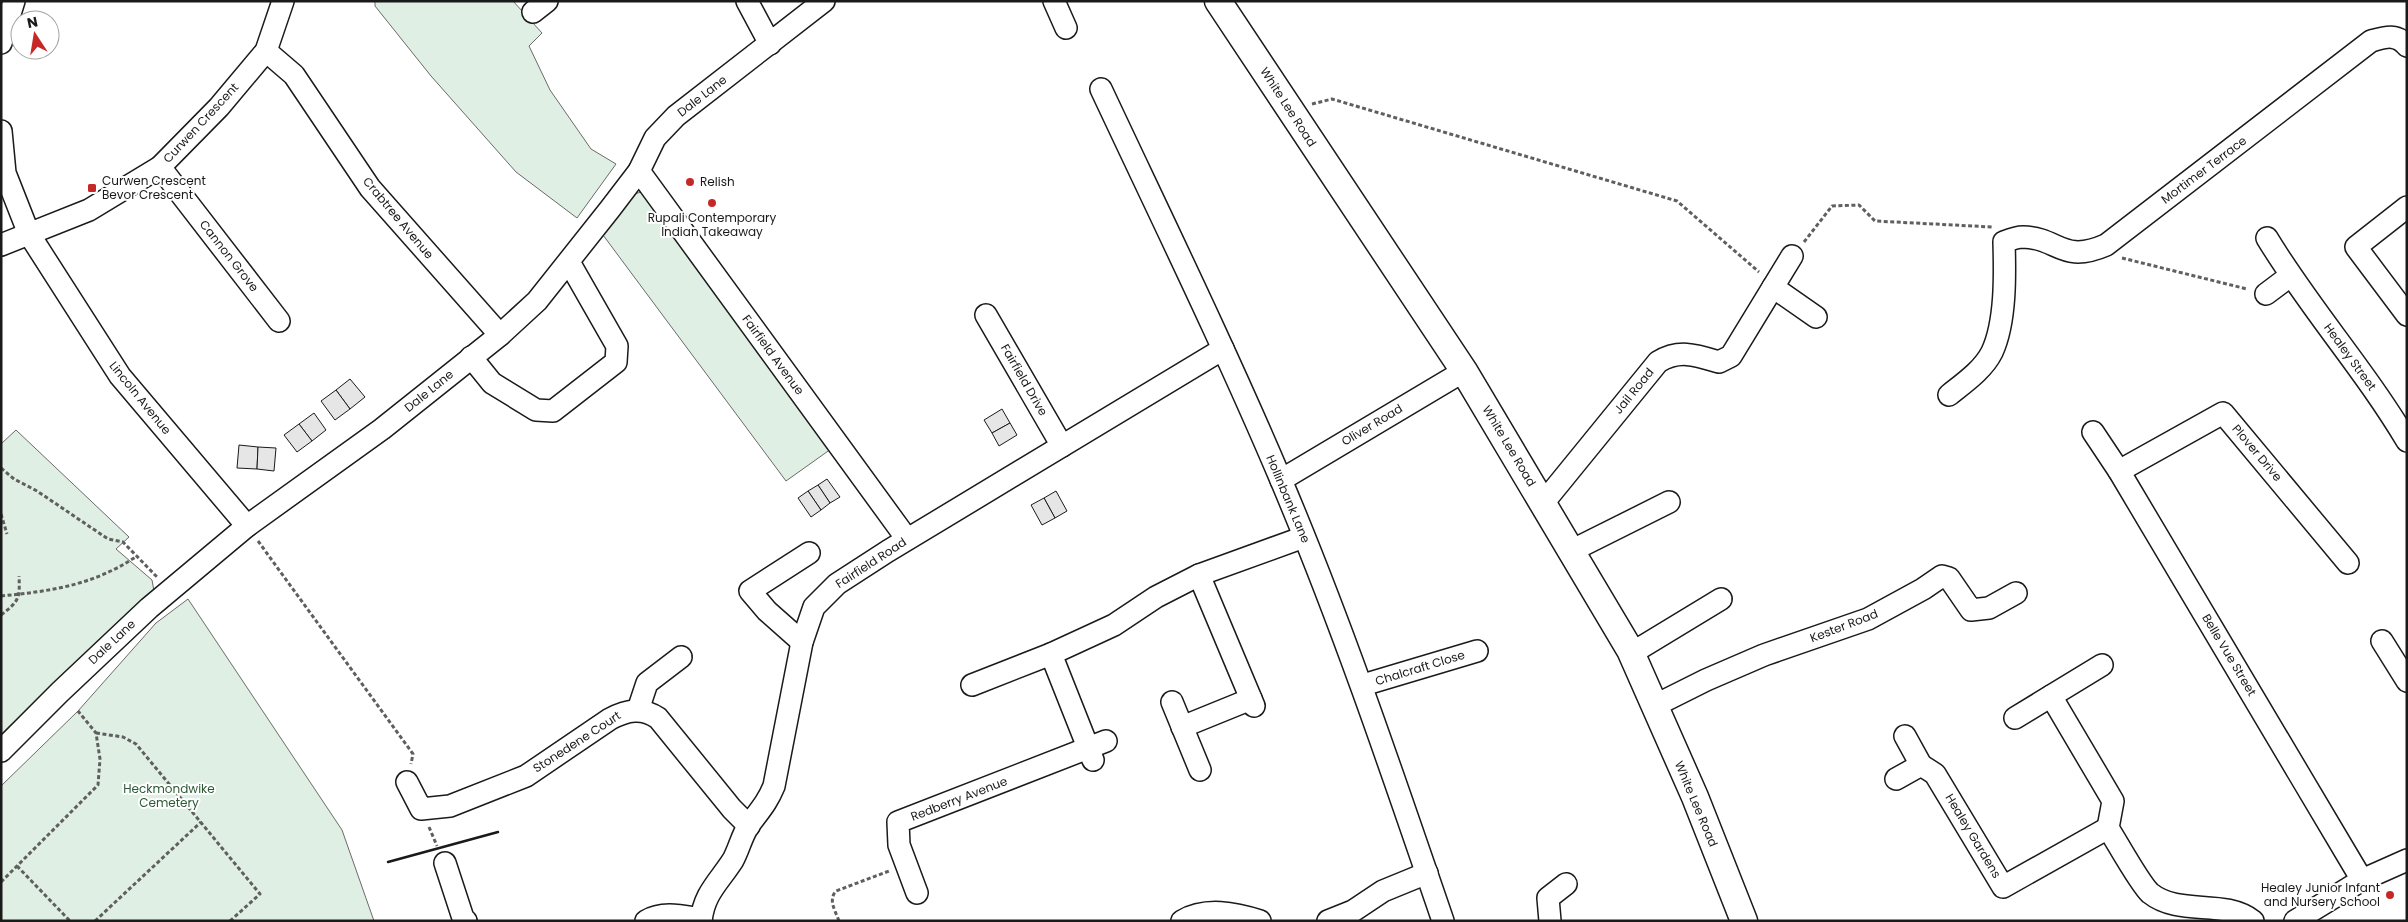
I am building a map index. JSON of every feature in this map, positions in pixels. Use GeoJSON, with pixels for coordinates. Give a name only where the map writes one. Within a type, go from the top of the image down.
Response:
{"type":"FeatureCollection","features":[{"type":"Feature","properties":{"kind":"main road","name":"White Lee Road"},"geometry":{"type":"LineString","coordinates":[[1218,1],[1464,370],[1573,550],[1632,653],[1744,921]]}},
{"type":"Feature","properties":{"kind":"street"},"geometry":{"type":"LineString","coordinates":[[1,43],[14,1]]}},
{"type":"Feature","properties":{"kind":"street","name":"Curwen Crescent"},"geometry":{"type":"LineString","coordinates":[[1,245],[89,210],[160,167],[219,107],[266,50],[283,1]]}},
{"type":"Feature","properties":{"kind":"street"},"geometry":{"type":"LineString","coordinates":[[747,1],[770,44]]}},
{"type":"Feature","properties":{"kind":"street","name":"Dale Lane"},"geometry":{"type":"LineString","coordinates":[[1,752],[66,685],[169,591],[247,526],[382,429],[500,335],[536,301],[569,262],[639,171],[655,138],[676,116],[824,1]]}},
{"type":"Feature","properties":{"kind":"street"},"geometry":{"type":"LineString","coordinates":[[1054,1],[1066,28]]}},
{"type":"Feature","properties":{"kind":"street","name":"Mortimer Terrace"},"geometry":{"type":"LineString","coordinates":[[2004,242],[2022,237],[2070,252],[2092,251],[2106,245],[2371,41],[2398,41]]}},
{"type":"Feature","properties":{"kind":"street","name":"Crabtree Avenue"},"geometry":{"type":"LineString","coordinates":[[266,50],[294,75],[370,188],[500,335]]}},
{"type":"Feature","properties":{"kind":"street","name":"Hollinbank Lane"},"geometry":{"type":"LineString","coordinates":[[1101,89],[1223,349],[1281,480],[1363,685],[1443,921]]}},
{"type":"Feature","properties":{"kind":"street","name":"Lincoln Avenue"},"geometry":{"type":"LineString","coordinates":[[1,131],[5,173],[29,234],[120,376],[247,526]]}},
{"type":"Feature","properties":{"kind":"street","name":"Cannon Grove"},"geometry":{"type":"LineString","coordinates":[[160,167],[279,322]]}},
{"type":"Feature","properties":{"kind":"street","name":"Fairfield Avenue"},"geometry":{"type":"LineString","coordinates":[[639,171],[907,539]]}},
{"type":"Feature","properties":{"kind":"street"},"geometry":{"type":"LineString","coordinates":[[2407,207],[2356,247],[2407,315]]}},
{"type":"Feature","properties":{"kind":"street","name":"Healey Street"},"geometry":{"type":"LineString","coordinates":[[2267,238],[2290,276],[2386,406],[2407,441]]}},
{"type":"Feature","properties":{"kind":"street"},"geometry":{"type":"LineString","coordinates":[[1949,395],[1982,366],[1992,352],[2004,294],[2004,242]]}},
{"type":"Feature","properties":{"kind":"street","name":"Jail Road"},"geometry":{"type":"LineString","coordinates":[[1544,502],[1658,362],[1678,353],[1692,354],[1718,362],[1732,356],[1768,282],[1792,256]]}},
{"type":"Feature","properties":{"kind":"street"},"geometry":{"type":"LineString","coordinates":[[471,358],[492,383],[536,410],[553,411],[616,362],[617,346],[569,262]]}},
{"type":"Feature","properties":{"kind":"street"},"geometry":{"type":"LineString","coordinates":[[2266,294],[2290,276]]}},
{"type":"Feature","properties":{"kind":"street"},"geometry":{"type":"LineString","coordinates":[[1768,282],[1816,317]]}},
{"type":"Feature","properties":{"kind":"street","name":"Fairfield Drive"},"geometry":{"type":"LineString","coordinates":[[986,315],[1062,446]]}},
{"type":"Feature","properties":{"kind":"street","name":"Fairfield Road"},"geometry":{"type":"LineString","coordinates":[[701,920],[713,885],[733,860],[749,826],[766,804],[774,786],[802,642],[814,607],[837,584],[907,539],[1223,349]]}},
{"type":"Feature","properties":{"kind":"street","name":"Oliver Road"},"geometry":{"type":"LineString","coordinates":[[1281,480],[1464,370]]}},
{"type":"Feature","properties":{"kind":"street","name":"Plover Drive"},"geometry":{"type":"LineString","coordinates":[[2119,471],[2223,413],[2348,563]]}},
{"type":"Feature","properties":{"kind":"street","name":"Belle Vue Street"},"geometry":{"type":"LineString","coordinates":[[2093,432],[2119,471],[2362,880]]}},
{"type":"Feature","properties":{"kind":"street"},"geometry":{"type":"LineString","coordinates":[[1573,550],[1669,502]]}},
{"type":"Feature","properties":{"kind":"street"},"geometry":{"type":"LineString","coordinates":[[972,685],[1051,654],[1114,626],[1156,597],[1198,575],[1304,536]]}},
{"type":"Feature","properties":{"kind":"street"},"geometry":{"type":"LineString","coordinates":[[802,642],[767,611],[750,591],[809,553]]}},
{"type":"Feature","properties":{"kind":"street"},"geometry":{"type":"LineString","coordinates":[[1182,727],[1253,702],[1198,575]]}},
{"type":"Feature","properties":{"kind":"street","name":"Kester Road"},"geometry":{"type":"LineString","coordinates":[[1654,706],[1706,680],[1764,655],[1868,619],[1923,589],[1942,576],[1948,578],[1971,610],[1989,608],[2016,593]]}},
{"type":"Feature","properties":{"kind":"street"},"geometry":{"type":"LineString","coordinates":[[1632,653],[1721,599]]}},
{"type":"Feature","properties":{"kind":"street"},"geometry":{"type":"LineString","coordinates":[[2382,641],[2407,681]]}},
{"type":"Feature","properties":{"kind":"street","name":"Chalcraft Close"},"geometry":{"type":"LineString","coordinates":[[1363,685],[1477,651]]}},
{"type":"Feature","properties":{"kind":"street","name":"Redberry Avenue"},"geometry":{"type":"LineString","coordinates":[[917,893],[899,845],[898,822],[1096,750],[1051,654]]}},
{"type":"Feature","properties":{"kind":"street"},"geometry":{"type":"LineString","coordinates":[[638,710],[647,683],[681,657]]}},
{"type":"Feature","properties":{"kind":"street"},"geometry":{"type":"LineString","coordinates":[[2015,718],[2102,665]]}},
{"type":"Feature","properties":{"kind":"street"},"geometry":{"type":"LineString","coordinates":[[2051,696],[2113,801],[2108,828],[2150,892],[2166,901],[2188,907],[2227,908],[2253,921]]}},
{"type":"Feature","properties":{"kind":"street"},"geometry":{"type":"LineString","coordinates":[[1172,702],[1200,770]]}},
{"type":"Feature","properties":{"kind":"street","name":"Stonedene Court"},"geometry":{"type":"LineString","coordinates":[[421,809],[450,806],[526,776],[610,719],[623,712],[638,710],[649,712],[658,718],[732,809],[749,826]]}},
{"type":"Feature","properties":{"kind":"street","name":"Healey Gardens"},"geometry":{"type":"LineString","coordinates":[[1905,736],[1921,765],[1935,774],[2004,887],[2108,828]]}},
{"type":"Feature","properties":{"kind":"street"},"geometry":{"type":"LineString","coordinates":[[1896,780],[1921,765]]}},
{"type":"Feature","properties":{"kind":"street"},"geometry":{"type":"LineString","coordinates":[[407,782],[421,809]]}},
{"type":"Feature","properties":{"kind":"street"},"geometry":{"type":"LineString","coordinates":[[2295,921],[2362,880],[2407,860]]}},
{"type":"Feature","properties":{"kind":"street"},"geometry":{"type":"LineString","coordinates":[[445,862],[460,920]]}},
{"type":"Feature","properties":{"kind":"street"},"geometry":{"type":"LineString","coordinates":[[1328,921],[1353,911],[1383,891],[1427,873]]}},
{"type":"Feature","properties":{"kind":"street"},"geometry":{"type":"LineString","coordinates":[[1550,921],[1548,898],[1566,884]]}},
{"type":"Feature","properties":{"kind":"street"},"geometry":{"type":"LineString","coordinates":[[1182,921],[1216,912],[1244,916],[1260,921]]}},
{"type":"Feature","properties":{"kind":"street"},"geometry":{"type":"LineString","coordinates":[[646,921],[660,915],[671,914],[701,920]]}},
{"type":"Feature","properties":{"kind":"path"},"geometry":{"type":"LineString","coordinates":[[1290,110],[1332,99],[1677,201],[1768,282]]}},
{"type":"Feature","properties":{"kind":"path"},"geometry":{"type":"LineString","coordinates":[[1792,256],[1832,206],[1860,205],[1875,221],[1995,227],[2004,242]]}},
{"type":"Feature","properties":{"kind":"path"},"geometry":{"type":"LineString","coordinates":[[2092,251],[2266,294]]}},
{"type":"Feature","properties":{"kind":"path"},"geometry":{"type":"LineString","coordinates":[[1,468],[14,479],[108,539],[123,542],[169,591]]}},
{"type":"Feature","properties":{"kind":"path"},"geometry":{"type":"LineString","coordinates":[[1,514],[7,534]]}},
{"type":"Feature","properties":{"kind":"path"},"geometry":{"type":"LineString","coordinates":[[247,526],[413,754],[407,782]]}},
{"type":"Feature","properties":{"kind":"path"},"geometry":{"type":"LineString","coordinates":[[1,596],[40,593],[88,582],[117,569],[137,556]]}},
{"type":"Feature","properties":{"kind":"path"},"geometry":{"type":"LineString","coordinates":[[1,615],[18,601],[20,594],[19,576]]}},
{"type":"Feature","properties":{"kind":"path"},"geometry":{"type":"LineString","coordinates":[[1,882],[98,785],[100,758],[96,733],[78,712]]}},
{"type":"Feature","properties":{"kind":"path"},"geometry":{"type":"LineString","coordinates":[[96,733],[122,738],[136,744],[260,894],[230,921]]}},
{"type":"Feature","properties":{"kind":"path"},"geometry":{"type":"LineString","coordinates":[[421,809],[445,862]]}},
{"type":"Feature","properties":{"kind":"path"},"geometry":{"type":"LineString","coordinates":[[95,921],[201,822]]}},
{"type":"Feature","properties":{"kind":"path"},"geometry":{"type":"LineString","coordinates":[[839,921],[832,901],[836,891],[906,864]]}},
{"type":"Feature","properties":{"kind":"path"},"geometry":{"type":"LineString","coordinates":[[17,866],[70,921]]}},
{"type":"Feature","properties":{"kind":"green space"},"geometry":{"type":"Polygon","coordinates":[[[375,1],[513,1],[542,33],[529,46],[550,90],[591,149],[616,164],[577,218],[516,172],[431,76],[375,6],[375,1]]]}},
{"type":"Feature","properties":{"kind":"green space"},"geometry":{"type":"Polygon","coordinates":[[[642,192],[831,449],[786,481],[603,235],[633,194],[642,192]]]}},
{"type":"Feature","properties":{"kind":"green space"},"geometry":{"type":"Polygon","coordinates":[[[16,430],[129,537],[116,549],[152,580],[154,591],[1,741],[1,444],[16,430]]]}},
{"type":"Feature","properties":{"kind":"green space","name":"Heckmondwike Cemetery"},"geometry":{"type":"Polygon","coordinates":[[[188,599],[342,830],[374,921],[1,921],[1,786],[78,711],[156,623],[188,599]]]}},
{"type":"Feature","properties":{"kind":"building"},"geometry":{"type":"Polygon","coordinates":[[[350,379],[365,397],[350,409],[336,390],[350,379]]]}},
{"type":"Feature","properties":{"kind":"building"},"geometry":{"type":"Polygon","coordinates":[[[336,390],[350,409],[335,420],[321,401],[336,390]]]}},
{"type":"Feature","properties":{"kind":"building"},"geometry":{"type":"Polygon","coordinates":[[[1002,409],[1010,423],[992,433],[984,420],[1002,409]]]}},
{"type":"Feature","properties":{"kind":"building"},"geometry":{"type":"Polygon","coordinates":[[[314,413],[326,430],[312,441],[299,424],[314,413]]]}},
{"type":"Feature","properties":{"kind":"building"},"geometry":{"type":"Polygon","coordinates":[[[1010,423],[1017,435],[999,446],[992,433],[1010,423]]]}},
{"type":"Feature","properties":{"kind":"building"},"geometry":{"type":"Polygon","coordinates":[[[299,424],[312,441],[297,452],[284,435],[299,424]]]}},
{"type":"Feature","properties":{"kind":"building"},"geometry":{"type":"Polygon","coordinates":[[[239,445],[258,447],[257,469],[237,468],[239,445]]]}},
{"type":"Feature","properties":{"kind":"building"},"geometry":{"type":"Polygon","coordinates":[[[258,447],[276,448],[274,471],[257,469],[258,447]]]}},
{"type":"Feature","properties":{"kind":"building"},"geometry":{"type":"Polygon","coordinates":[[[827,479],[840,497],[830,503],[818,485],[827,479]]]}},
{"type":"Feature","properties":{"kind":"building"},"geometry":{"type":"Polygon","coordinates":[[[818,485],[830,503],[821,510],[808,491],[818,485]]]}},
{"type":"Feature","properties":{"kind":"building"},"geometry":{"type":"Polygon","coordinates":[[[808,491],[821,510],[811,517],[798,498],[808,491]]]}},
{"type":"Feature","properties":{"kind":"building"},"geometry":{"type":"Polygon","coordinates":[[[1056,491],[1067,511],[1055,518],[1044,498],[1056,491]]]}},
{"type":"Feature","properties":{"kind":"building"},"geometry":{"type":"Polygon","coordinates":[[[1044,498],[1055,518],[1042,525],[1031,505],[1044,498]]]}},
{"type":"Feature","properties":{"kind":"wall"},"geometry":{"type":"LineString","coordinates":[[388,862],[498,832]]}},
{"type":"Feature","properties":{"kind":"place","name":"Relish"},"geometry":{"type":"Point","coordinates":[690,182]}},
{"type":"Feature","properties":{"kind":"place","name":"Curwen Crescent Bevor Crescent"},"geometry":{"type":"Point","coordinates":[92,188]}},
{"type":"Feature","properties":{"kind":"place","name":"Rupali Contemporary Indian Takeaway"},"geometry":{"type":"Point","coordinates":[712,203]}},
{"type":"Feature","properties":{"kind":"place","name":"Healey Junior Infant and Nursery School"},"geometry":{"type":"Point","coordinates":[2390,895]}}]}
